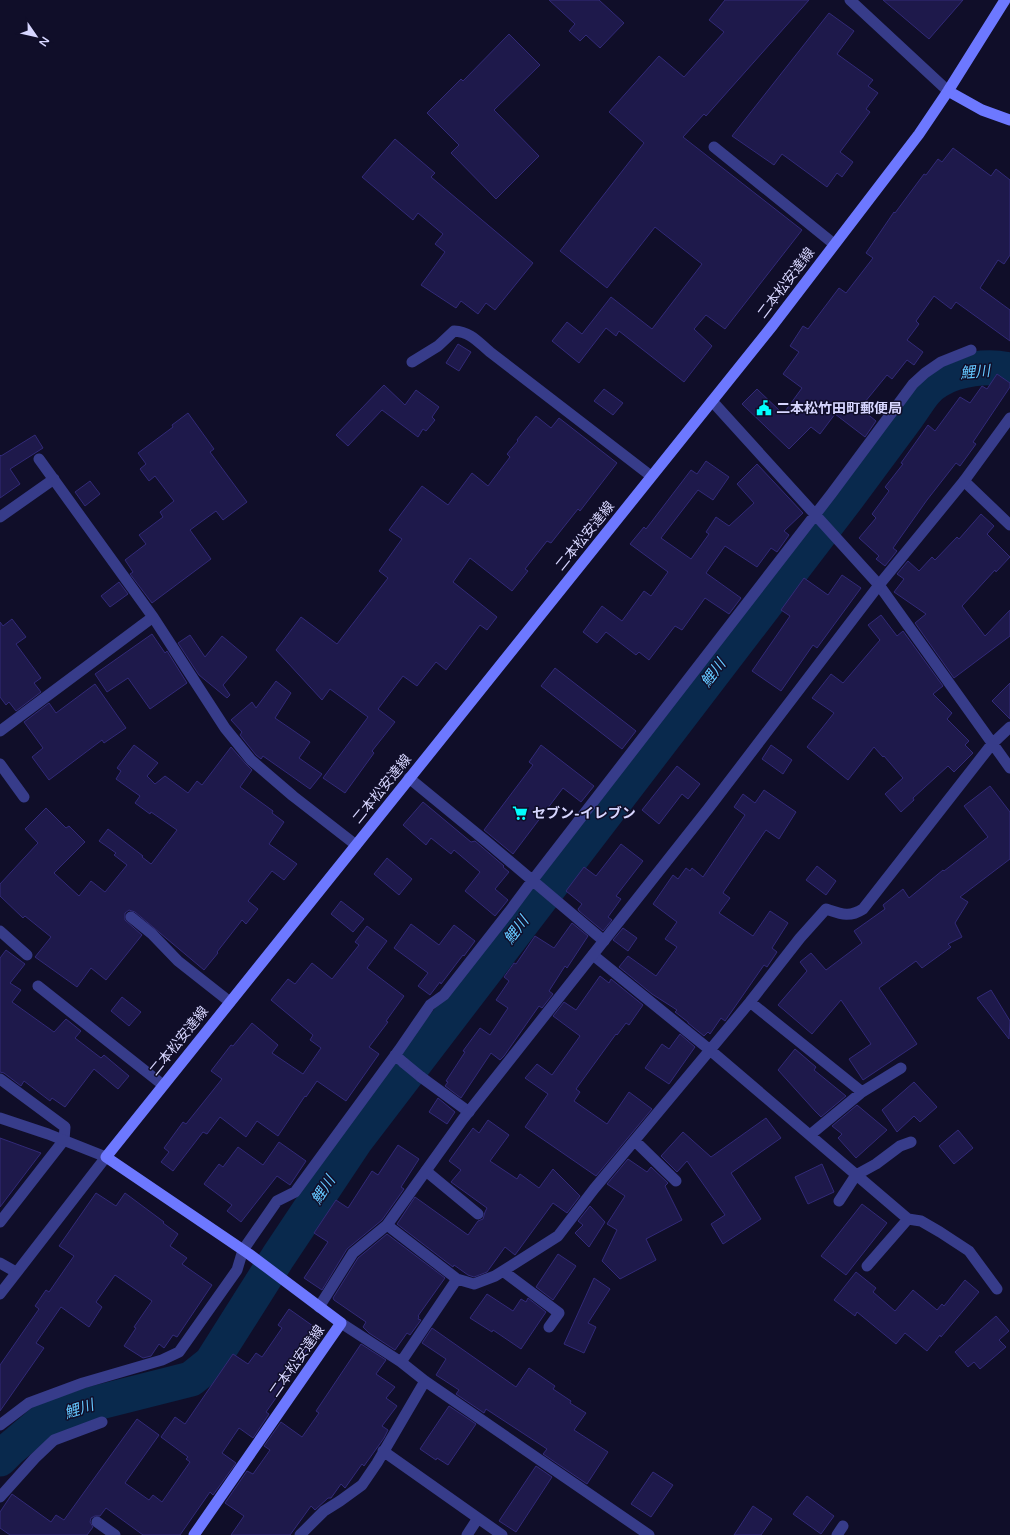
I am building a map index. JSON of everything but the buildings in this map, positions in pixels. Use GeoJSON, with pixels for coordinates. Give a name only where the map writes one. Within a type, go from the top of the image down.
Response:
{"type":"FeatureCollection","features":[{"type":"Feature","properties":{"kind":"main road","name":"二本松安達線"},"geometry":{"type":"LineString","coordinates":[[194,1535],[341,1323],[246,1252],[106,1157],[773,325],[919,134],[1005,0]]}},
{"type":"Feature","properties":{"kind":"main road"},"geometry":{"type":"LineString","coordinates":[[948,91],[982,110],[1010,120]]}},
{"type":"Feature","properties":{"kind":"street"},"geometry":{"type":"LineString","coordinates":[[850,0],[948,91]]}},
{"type":"Feature","properties":{"kind":"street"},"geometry":{"type":"LineString","coordinates":[[714,147],[834,244]]}},
{"type":"Feature","properties":{"kind":"street"},"geometry":{"type":"LineString","coordinates":[[412,362],[438,346],[454,331],[461,331],[470,334],[490,352],[651,476]]}},
{"type":"Feature","properties":{"kind":"street"},"geometry":{"type":"LineString","coordinates":[[0,1425],[29,1403],[83,1383],[162,1360],[179,1352],[237,1270],[246,1252],[277,1201],[295,1192],[430,1005],[444,995],[509,912],[534,883],[590,807],[816,516],[913,384],[926,372],[941,362],[971,350]]}},
{"type":"Feature","properties":{"kind":"street"},"geometry":{"type":"LineString","coordinates":[[712,401],[879,585],[1010,768]]}},
{"type":"Feature","properties":{"kind":"street"},"geometry":{"type":"LineString","coordinates":[[319,1307],[353,1253],[387,1225],[469,1112],[713,802],[879,585],[964,481],[1010,418]]}},
{"type":"Feature","properties":{"kind":"street"},"geometry":{"type":"LineString","coordinates":[[40,459],[153,617],[225,728],[251,760],[293,796],[356,845]]}},
{"type":"Feature","properties":{"kind":"street"},"geometry":{"type":"LineString","coordinates":[[0,518],[54,479]]}},
{"type":"Feature","properties":{"kind":"street"},"geometry":{"type":"LineString","coordinates":[[964,481],[1010,526]]}},
{"type":"Feature","properties":{"kind":"street"},"geometry":{"type":"LineString","coordinates":[[0,731],[153,617]]}},
{"type":"Feature","properties":{"kind":"street"},"geometry":{"type":"LineString","coordinates":[[387,1225],[457,1279],[474,1284],[496,1276],[558,1236],[594,1189],[750,1002],[800,938],[826,909],[845,915],[856,913],[864,909],[992,744],[1010,727]]}},
{"type":"Feature","properties":{"kind":"street"},"geometry":{"type":"LineString","coordinates":[[0,764],[24,797]]}},
{"type":"Feature","properties":{"kind":"street"},"geometry":{"type":"LineString","coordinates":[[409,778],[604,941]]}},
{"type":"Feature","properties":{"kind":"street"},"geometry":{"type":"LineString","coordinates":[[131,917],[152,934],[178,961],[230,1002]]}},
{"type":"Feature","properties":{"kind":"street"},"geometry":{"type":"LineString","coordinates":[[0,931],[27,955]]}},
{"type":"Feature","properties":{"kind":"street"},"geometry":{"type":"LineString","coordinates":[[593,955],[710,1050],[908,1218],[921,1221],[969,1251],[997,1289]]}},
{"type":"Feature","properties":{"kind":"street"},"geometry":{"type":"LineString","coordinates":[[38,986],[163,1085]]}},
{"type":"Feature","properties":{"kind":"street"},"geometry":{"type":"LineString","coordinates":[[750,1002],[862,1092]]}},
{"type":"Feature","properties":{"kind":"street"},"geometry":{"type":"LineString","coordinates":[[395,1055],[421,1077],[469,1112]]}},
{"type":"Feature","properties":{"kind":"street"},"geometry":{"type":"LineString","coordinates":[[810,1135],[862,1092],[901,1068]]}},
{"type":"Feature","properties":{"kind":"street"},"geometry":{"type":"LineString","coordinates":[[0,1079],[65,1126],[64,1140],[0,1222]]}},
{"type":"Feature","properties":{"kind":"street"},"geometry":{"type":"LineString","coordinates":[[0,1118],[64,1140],[106,1157],[0,1294]]}},
{"type":"Feature","properties":{"kind":"street"},"geometry":{"type":"LineString","coordinates":[[635,1141],[676,1181]]}},
{"type":"Feature","properties":{"kind":"street"},"geometry":{"type":"LineString","coordinates":[[839,1201],[856,1175],[876,1164],[900,1146],[912,1142]]}},
{"type":"Feature","properties":{"kind":"street"},"geometry":{"type":"LineString","coordinates":[[426,1171],[478,1214]]}},
{"type":"Feature","properties":{"kind":"street"},"geometry":{"type":"LineString","coordinates":[[866,1266],[908,1218]]}},
{"type":"Feature","properties":{"kind":"street"},"geometry":{"type":"LineString","coordinates":[[0,1263],[16,1272]]}},
{"type":"Feature","properties":{"kind":"street"},"geometry":{"type":"LineString","coordinates":[[503,1271],[559,1313],[549,1328]]}},
{"type":"Feature","properties":{"kind":"street"},"geometry":{"type":"LineString","coordinates":[[401,1362],[457,1279]]}},
{"type":"Feature","properties":{"kind":"street"},"geometry":{"type":"LineString","coordinates":[[341,1323],[401,1362],[425,1381],[649,1535]]}},
{"type":"Feature","properties":{"kind":"street"},"geometry":{"type":"LineString","coordinates":[[300,1535],[324,1511],[362,1485],[425,1381]]}},
{"type":"Feature","properties":{"kind":"street"},"geometry":{"type":"LineString","coordinates":[[0,1497],[35,1458],[54,1440],[102,1422]]}},
{"type":"Feature","properties":{"kind":"street"},"geometry":{"type":"LineString","coordinates":[[383,1451],[502,1535]]}},
{"type":"Feature","properties":{"kind":"street"},"geometry":{"type":"LineString","coordinates":[[467,1535],[478,1518]]}},
{"type":"Feature","properties":{"kind":"street"},"geometry":{"type":"LineString","coordinates":[[96,1522],[114,1535]]}},
{"type":"Feature","properties":{"kind":"waterway","name":"鯉川"},"geometry":{"type":"LineString","coordinates":[[0,1459],[43,1421],[92,1404],[191,1379],[211,1363],[278,1257],[356,1140],[847,498],[929,387],[947,376],[973,369],[992,368],[1010,370]]}},
{"type":"Feature","properties":{"kind":"place","name":"二本松竹田町郵便局"},"geometry":{"type":"Point","coordinates":[764,408]}},
{"type":"Feature","properties":{"kind":"place","name":"セブン-イレブン"},"geometry":{"type":"Point","coordinates":[520,813]}}]}
